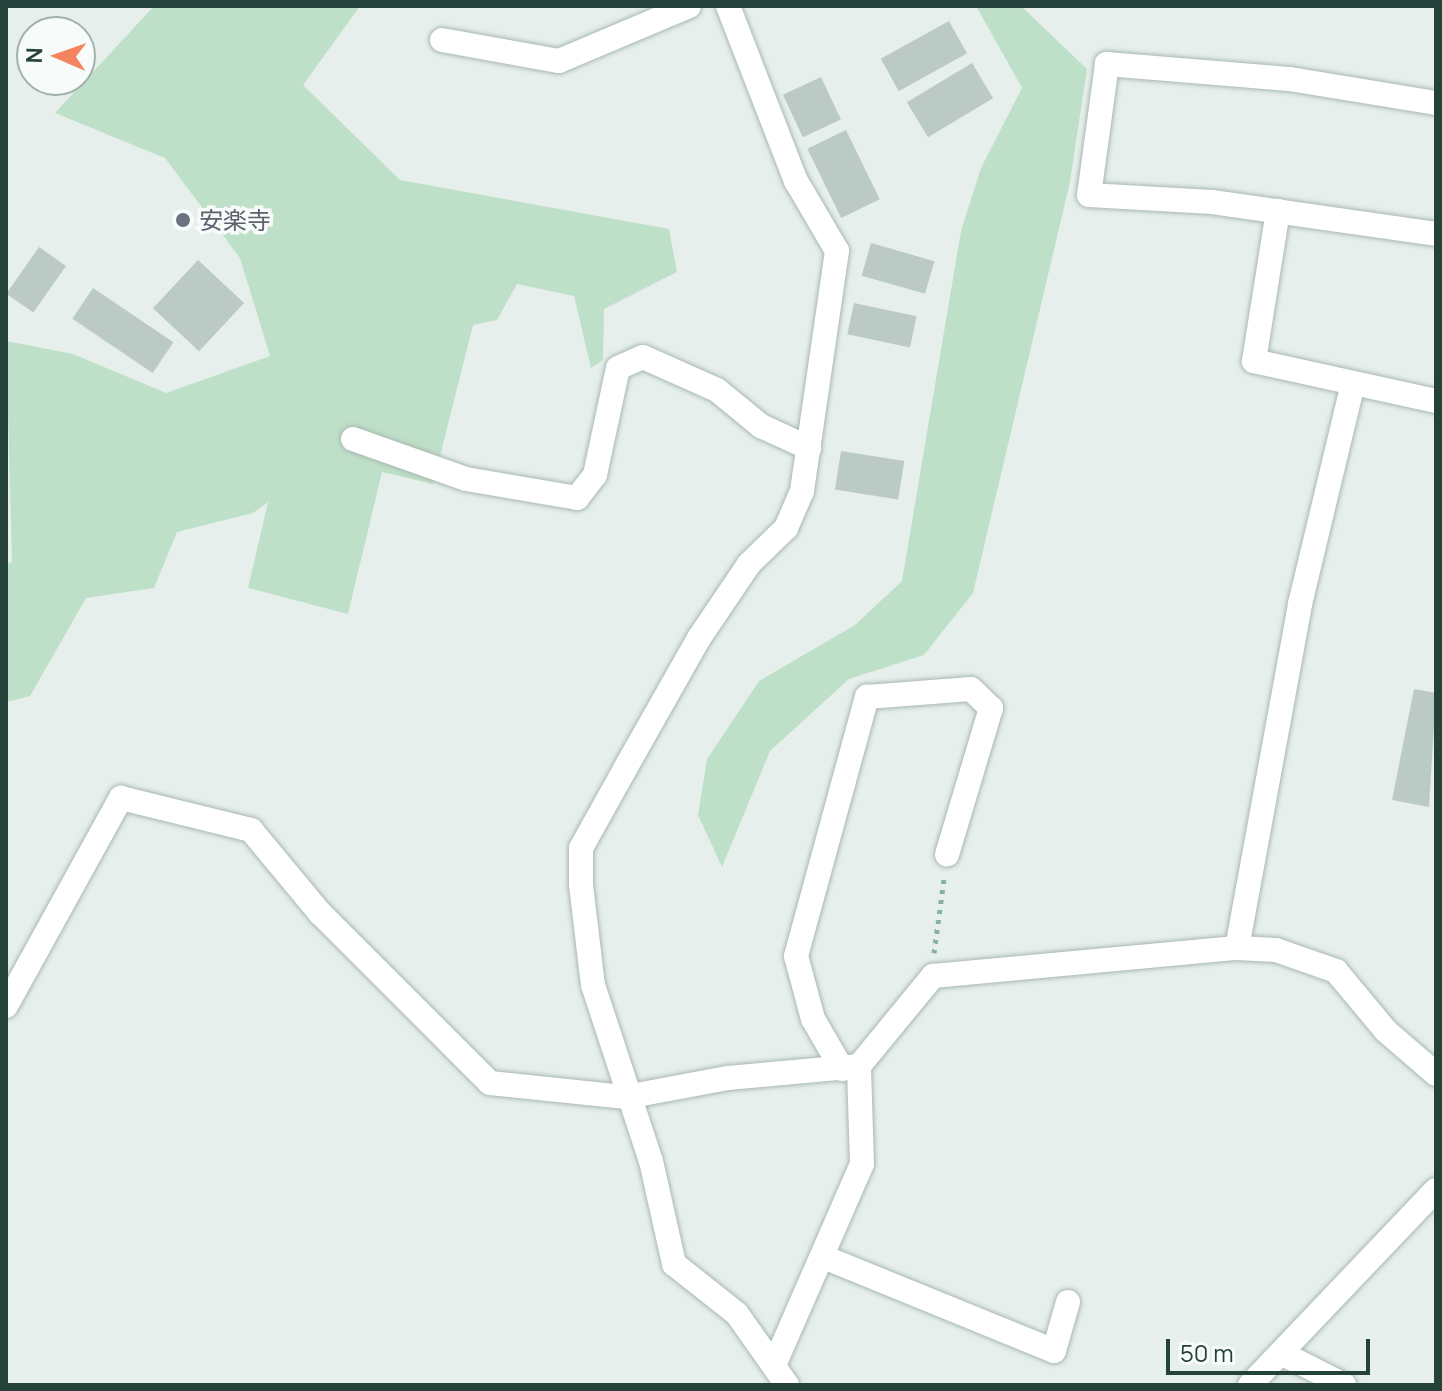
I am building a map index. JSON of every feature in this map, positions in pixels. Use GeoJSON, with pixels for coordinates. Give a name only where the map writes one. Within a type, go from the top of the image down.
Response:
{"type":"FeatureCollection","features":[{"type":"Feature","properties":{"kind":"street"},"geometry":{"type":"LineString","coordinates":[[442,40],[559,61],[689,6]]}},
{"type":"Feature","properties":{"kind":"street"},"geometry":{"type":"LineString","coordinates":[[729,6],[796,181],[837,251],[802,491],[786,528],[749,564],[699,638],[581,848],[593,985],[626,1097],[651,1161],[674,1264],[737,1314],[781,1374]]}},
{"type":"Feature","properties":{"kind":"street"},"geometry":{"type":"LineString","coordinates":[[1436,103],[1289,79],[1107,64],[1089,195],[1278,211],[1436,234]]}},
{"type":"Feature","properties":{"kind":"street"},"geometry":{"type":"LineString","coordinates":[[1278,211],[1254,361],[1436,401]]}},
{"type":"Feature","properties":{"kind":"street"},"geometry":{"type":"LineString","coordinates":[[353,439],[466,479],[577,498],[595,475],[618,368],[643,357],[717,390],[761,426],[809,448]]}},
{"type":"Feature","properties":{"kind":"street"},"geometry":{"type":"LineString","coordinates":[[1237,948],[1300,604],[1353,384]]}},
{"type":"Feature","properties":{"kind":"street"},"geometry":{"type":"LineString","coordinates":[[781,1374],[862,1164],[851,1068],[813,1019],[796,956],[867,697],[971,689],[991,708],[947,855]]}},
{"type":"Feature","properties":{"kind":"street"},"geometry":{"type":"LineString","coordinates":[[6,1006],[121,798],[251,830],[320,913],[490,1083],[626,1097],[728,1078],[851,1068],[933,976],[1237,948],[1276,950],[1336,971],[1386,1031],[1436,1074]]}},
{"type":"Feature","properties":{"kind":"street"},"geometry":{"type":"LineString","coordinates":[[1250,1385],[1436,1190]]}},
{"type":"Feature","properties":{"kind":"street"},"geometry":{"type":"LineString","coordinates":[[826,1258],[1054,1351],[1068,1302]]}},
{"type":"Feature","properties":{"kind":"street"},"geometry":{"type":"LineString","coordinates":[[1281,1353],[1344,1385]]}},
{"type":"Feature","properties":{"kind":"path"},"geometry":{"type":"LineString","coordinates":[[933,976],[947,855]]}},
{"type":"Feature","properties":{"kind":"green space"},"geometry":{"type":"Polygon","coordinates":[[[154,6],[360,6],[303,85],[400,180],[669,229],[677,272],[604,309],[603,360],[591,368],[574,296],[517,284],[497,320],[473,325],[433,484],[382,472],[348,614],[248,588],[268,502],[253,513],[177,532],[154,588],[86,598],[30,696],[6,702],[6,565],[12,562],[6,341],[73,354],[166,393],[270,356],[240,258],[165,158],[55,113],[71,96],[96,96],[96,69],[154,6]]]}},
{"type":"Feature","properties":{"kind":"green space"},"geometry":{"type":"Polygon","coordinates":[[[976,6],[1021,6],[1087,69],[1070,182],[973,593],[924,655],[849,679],[770,751],[722,867],[698,815],[707,759],[759,681],[855,625],[902,581],[961,231],[981,168],[1022,88],[976,6]]]}},
{"type":"Feature","properties":{"kind":"building"},"geometry":{"type":"Polygon","coordinates":[[[949,21],[967,53],[899,91],[881,59],[949,21]]]}},
{"type":"Feature","properties":{"kind":"building"},"geometry":{"type":"Polygon","coordinates":[[[972,63],[993,98],[928,137],[907,102],[972,63]]]}},
{"type":"Feature","properties":{"kind":"building"},"geometry":{"type":"Polygon","coordinates":[[[821,77],[841,120],[803,137],[783,95],[821,77]]]}},
{"type":"Feature","properties":{"kind":"building"},"geometry":{"type":"Polygon","coordinates":[[[846,130],[880,199],[841,218],[807,149],[846,130]]]}},
{"type":"Feature","properties":{"kind":"building"},"geometry":{"type":"Polygon","coordinates":[[[871,243],[934,261],[925,294],[862,276],[871,243]]]}},
{"type":"Feature","properties":{"kind":"building"},"geometry":{"type":"Polygon","coordinates":[[[39,247],[66,266],[33,313],[6,294],[39,247]]]}},
{"type":"Feature","properties":{"kind":"building"},"geometry":{"type":"Polygon","coordinates":[[[198,260],[244,303],[199,351],[153,308],[198,260]]]}},
{"type":"Feature","properties":{"kind":"building"},"geometry":{"type":"Polygon","coordinates":[[[93,288],[173,342],[153,373],[72,319],[93,288]]]}},
{"type":"Feature","properties":{"kind":"building"},"geometry":{"type":"Polygon","coordinates":[[[854,303],[917,316],[910,348],[847,334],[854,303]]]}},
{"type":"Feature","properties":{"kind":"building"},"geometry":{"type":"Polygon","coordinates":[[[841,451],[904,461],[898,500],[835,490],[841,451]]]}},
{"type":"Feature","properties":{"kind":"building"},"geometry":{"type":"Polygon","coordinates":[[[1414,689],[1436,693],[1429,807],[1392,800],[1414,689]]]}},
{"type":"Feature","properties":{"kind":"place","name":"安楽寺"},"geometry":{"type":"Point","coordinates":[183,220]}}]}
